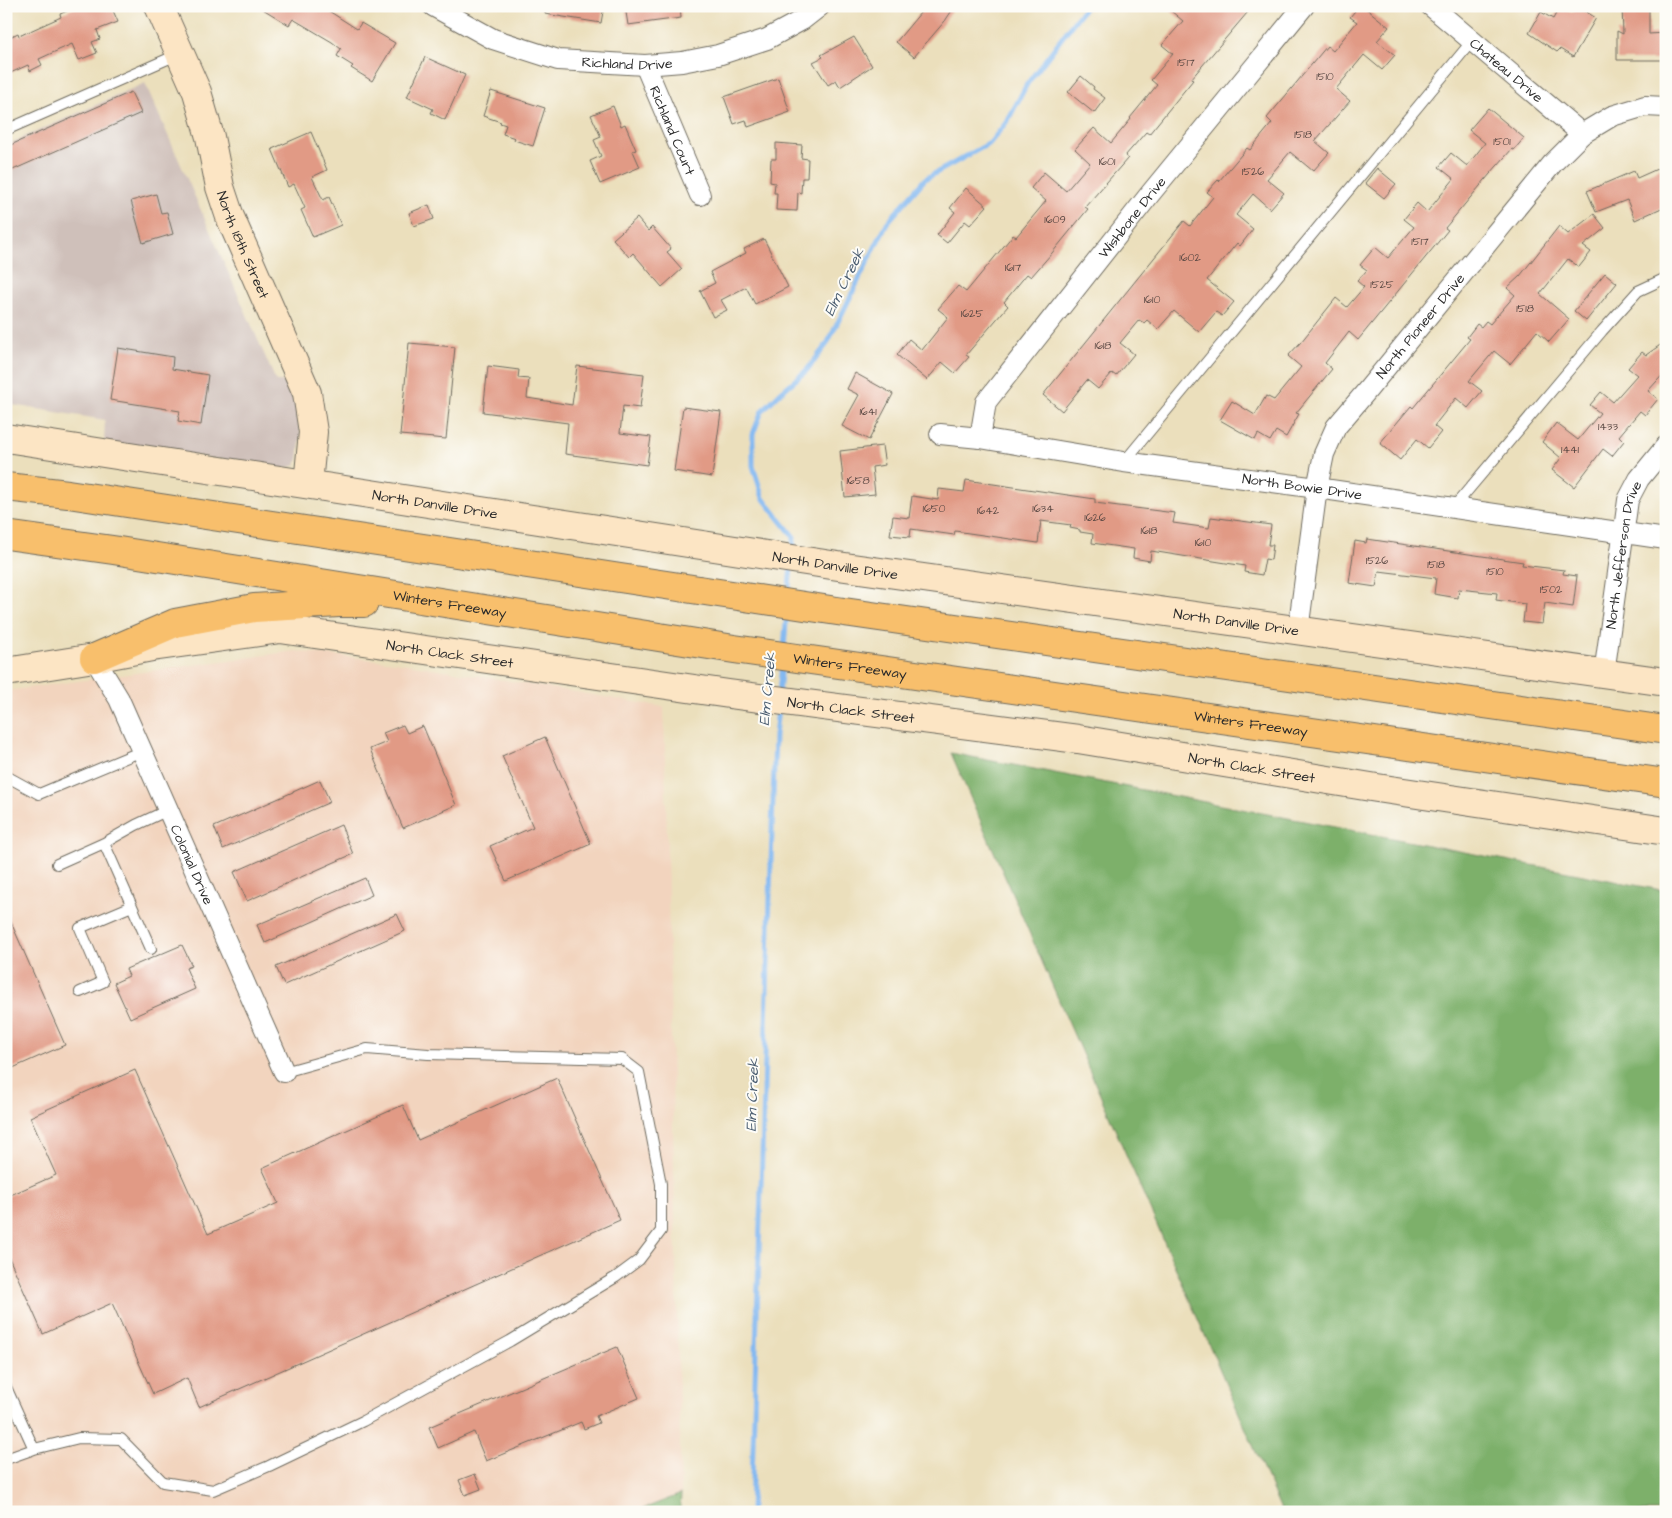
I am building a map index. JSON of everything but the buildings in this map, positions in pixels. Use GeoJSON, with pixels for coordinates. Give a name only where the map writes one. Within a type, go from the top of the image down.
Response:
{"type":"FeatureCollection","features":[{"type":"Feature","properties":{"kind":"highway"},"geometry":{"type":"LineString","coordinates":[[6,487],[68,494],[837,611],[1666,730]]}},
{"type":"Feature","properties":{"kind":"highway","name":"Winters Freeway"},"geometry":{"type":"LineString","coordinates":[[6,535],[122,551],[734,649],[1666,783]]}},
{"type":"Feature","properties":{"kind":"highway"},"geometry":{"type":"LineString","coordinates":[[94,658],[175,624],[254,608],[339,603],[459,606]]}},
{"type":"Feature","properties":{"kind":"main road","name":"North 18th Street"},"geometry":{"type":"LineString","coordinates":[[158,6],[197,92],[210,137],[220,187],[230,217],[307,393],[313,432],[308,484]]}},
{"type":"Feature","properties":{"kind":"main road","name":"North Danville Drive"},"geometry":{"type":"LineString","coordinates":[[6,438],[838,566],[1666,682]]}},
{"type":"Feature","properties":{"kind":"main road","name":"North Clack Street"},"geometry":{"type":"LineString","coordinates":[[6,672],[152,647],[280,629],[728,694],[1078,739],[1377,788],[1666,831]]}},
{"type":"Feature","properties":{"kind":"street","name":"Richland Drive"},"geometry":{"type":"LineString","coordinates":[[433,6],[493,39],[558,60],[645,65],[682,62],[718,55],[767,39],[802,20],[820,6]]}},
{"type":"Feature","properties":{"kind":"street","name":"Wishbone Drive"},"geometry":{"type":"LineString","coordinates":[[980,438],[986,402],[1150,194],[1304,6]]}},
{"type":"Feature","properties":{"kind":"street","name":"Chateau Drive"},"geometry":{"type":"LineString","coordinates":[[1431,6],[1582,134]]}},
{"type":"Feature","properties":{"kind":"street","name":"Richland Court"},"geometry":{"type":"LineString","coordinates":[[645,65],[700,195]]}},
{"type":"Feature","properties":{"kind":"street","name":"North Pioneer Drive"},"geometry":{"type":"LineString","coordinates":[[1298,631],[1317,488],[1324,454],[1336,427],[1553,163],[1582,134],[1612,116],[1645,106],[1666,107]]}},
{"type":"Feature","properties":{"kind":"street","name":"North Bowie Drive"},"geometry":{"type":"LineString","coordinates":[[940,434],[980,438],[1124,462],[1666,539]]}},
{"type":"Feature","properties":{"kind":"street","name":"North Jefferson Drive"},"geometry":{"type":"LineString","coordinates":[[1604,674],[1628,500],[1639,479],[1666,446]]}},
{"type":"Feature","properties":{"kind":"street","name":"Colonial Drive"},"geometry":{"type":"LineString","coordinates":[[94,658],[119,699],[284,1072]]}},
{"type":"Feature","properties":{"kind":"lane"},"geometry":{"type":"LineString","coordinates":[[1124,462],[1472,41]]}},
{"type":"Feature","properties":{"kind":"lane"},"geometry":{"type":"LineString","coordinates":[[6,130],[180,54]]}},
{"type":"Feature","properties":{"kind":"lane"},"geometry":{"type":"LineString","coordinates":[[1453,508],[1638,291],[1666,278]]}},
{"type":"Feature","properties":{"kind":"lane"},"geometry":{"type":"LineString","coordinates":[[6,776],[38,794],[142,751]]}},
{"type":"Feature","properties":{"kind":"lane"},"geometry":{"type":"LineString","coordinates":[[57,864],[104,843],[168,810]]}},
{"type":"Feature","properties":{"kind":"lane"},"geometry":{"type":"LineString","coordinates":[[104,843],[151,949]]}},
{"type":"Feature","properties":{"kind":"lane"},"geometry":{"type":"LineString","coordinates":[[80,992],[103,982],[80,928],[132,906]]}},
{"type":"Feature","properties":{"kind":"lane"},"geometry":{"type":"LineString","coordinates":[[6,1459],[34,1449],[79,1438],[120,1439],[163,1482],[213,1490],[269,1466],[363,1421],[510,1341],[624,1272],[639,1260],[661,1231],[662,1184],[644,1089],[639,1072],[622,1059],[428,1054],[367,1049],[284,1072]]}},
{"type":"Feature","properties":{"kind":"lane"},"geometry":{"type":"LineString","coordinates":[[6,1387],[34,1449]]}},
{"type":"Feature","properties":{"kind":"shaded area"},"geometry":{"type":"Polygon","coordinates":[[[145,83],[276,381],[290,381],[295,394],[301,434],[298,460],[291,467],[282,469],[104,442],[105,420],[6,404],[6,145],[145,83]]]}},
{"type":"Feature","properties":{"kind":"shaded area"},"geometry":{"type":"Polygon","coordinates":[[[295,651],[395,662],[664,707],[681,1494],[635,1512],[6,1512],[6,691],[295,651]]]}},
{"type":"Feature","properties":{"kind":"green space"},"geometry":{"type":"Polygon","coordinates":[[[951,753],[1666,891],[1666,1512],[1282,1512],[951,753]]]}},
{"type":"Feature","properties":{"kind":"green space"},"geometry":{"type":"Polygon","coordinates":[[[681,1494],[680,1512],[635,1512],[681,1494]]]}},
{"type":"Feature","properties":{"kind":"waterway","name":"Elm Creek"},"geometry":{"type":"LineString","coordinates":[[793,551],[794,537],[763,498],[753,466],[753,434],[762,411],[807,370],[827,344],[887,223],[925,179],[990,143],[1008,120],[1027,84],[1086,6]]}},
{"type":"Feature","properties":{"kind":"waterway","name":"Elm Creek"},"geometry":{"type":"LineString","coordinates":[[788,596],[791,567]]}},
{"type":"Feature","properties":{"kind":"waterway","name":"Elm Creek"},"geometry":{"type":"LineString","coordinates":[[784,648],[787,611]]}},
{"type":"Feature","properties":{"kind":"waterway","name":"Elm Creek"},"geometry":{"type":"LineString","coordinates":[[779,693],[782,664]]}},
{"type":"Feature","properties":{"kind":"waterway","name":"Elm Creek"},"geometry":{"type":"LineString","coordinates":[[751,1512],[775,735],[778,709]]}}]}
